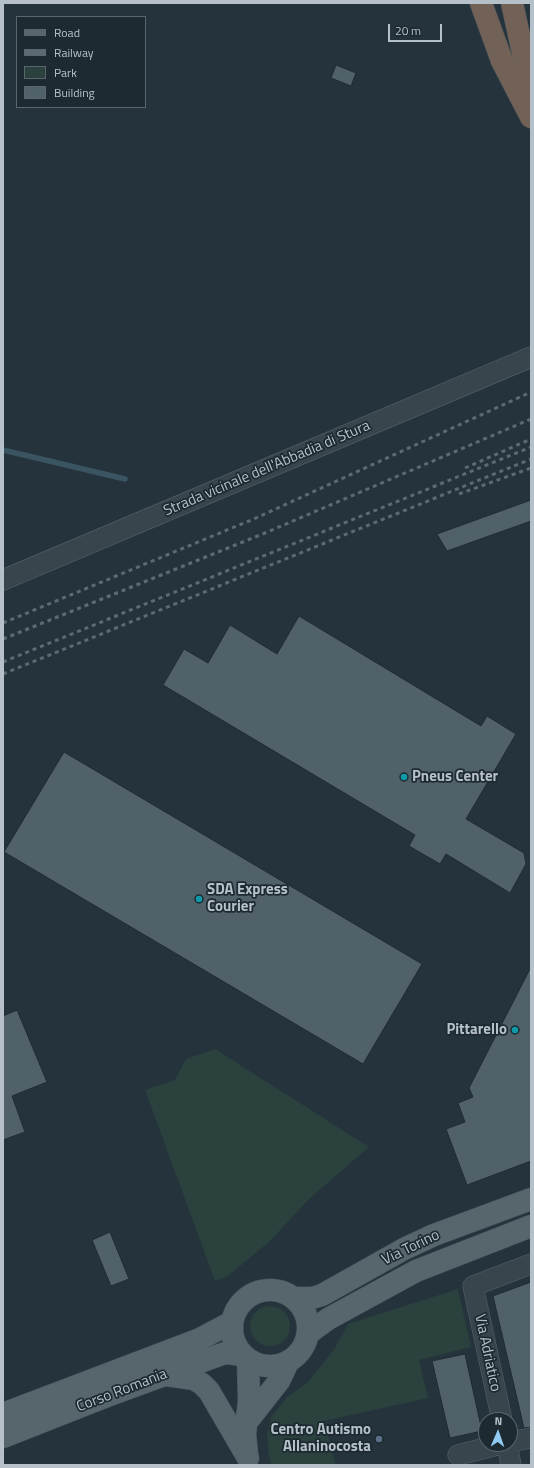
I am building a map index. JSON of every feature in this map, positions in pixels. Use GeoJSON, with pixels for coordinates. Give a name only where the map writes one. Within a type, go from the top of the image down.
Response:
{"type":"FeatureCollection","features":[{"type":"Feature","properties":{"kind":"highway"},"geometry":{"type":"LineString","coordinates":[[481,3],[502,62],[531,117]]}},
{"type":"Feature","properties":{"kind":"highway"},"geometry":{"type":"LineString","coordinates":[[512,3],[531,90]]}},
{"type":"Feature","properties":{"kind":"main road","name":"Via Torino"},"geometry":{"type":"LineString","coordinates":[[295,1298],[312,1298],[322,1295],[404,1249],[434,1235],[531,1199]]}},
{"type":"Feature","properties":{"kind":"main road","name":"Via Torino"},"geometry":{"type":"LineString","coordinates":[[309,1333],[328,1319],[416,1271],[531,1226]]}},
{"type":"Feature","properties":{"kind":"main road"},"geometry":{"type":"LineString","coordinates":[[269,1290],[277,1290],[295,1298],[306,1313],[309,1333],[306,1344],[298,1354],[288,1362],[272,1366],[263,1366],[246,1357],[235,1345],[232,1334],[232,1322],[235,1312],[242,1302],[254,1293],[269,1290]]}},
{"type":"Feature","properties":{"kind":"main road","name":"Corso Romania"},"geometry":{"type":"LineString","coordinates":[[3,1414],[200,1339],[232,1322]]}},
{"type":"Feature","properties":{"kind":"main road","name":"Corso Romania"},"geometry":{"type":"LineString","coordinates":[[3,1437],[225,1353],[246,1357]]}},
{"type":"Feature","properties":{"kind":"main road"},"geometry":{"type":"LineString","coordinates":[[246,1357],[250,1379],[245,1434],[249,1461]]}},
{"type":"Feature","properties":{"kind":"main road"},"geometry":{"type":"LineString","coordinates":[[246,1423],[279,1381],[288,1362]]}},
{"type":"Feature","properties":{"kind":"main road"},"geometry":{"type":"LineString","coordinates":[[164,1375],[194,1379],[209,1390],[249,1461]]}},
{"type":"Feature","properties":{"kind":"street","name":"Strada vicinale dell'Abbadia di Stura"},"geometry":{"type":"LineString","coordinates":[[3,580],[531,357]]}},
{"type":"Feature","properties":{"kind":"street","name":"Via Adriatico"},"geometry":{"type":"LineString","coordinates":[[500,1412],[473,1286],[531,1264]]}},
{"type":"Feature","properties":{"kind":"street"},"geometry":{"type":"LineString","coordinates":[[518,1440],[531,1438]]}},
{"type":"Feature","properties":{"kind":"street"},"geometry":{"type":"LineString","coordinates":[[458,1455],[478,1450]]}},
{"type":"Feature","properties":{"kind":"street"},"geometry":{"type":"LineString","coordinates":[[509,1452],[511,1465]]}},
{"type":"Feature","properties":{"kind":"green space"},"geometry":{"type":"Polygon","coordinates":[[[215,1049],[369,1147],[308,1200],[270,1241],[228,1276],[215,1281],[145,1090],[175,1080],[186,1059],[215,1049]]]}},
{"type":"Feature","properties":{"kind":"green space"},"geometry":{"type":"Polygon","coordinates":[[[458,1289],[471,1347],[419,1360],[428,1398],[324,1421],[336,1465],[272,1465],[269,1457],[267,1435],[271,1417],[287,1397],[309,1381],[335,1348],[348,1324],[458,1289]]]}},
{"type":"Feature","properties":{"kind":"green space"},"geometry":{"type":"Polygon","coordinates":[[[266,1306],[274,1306],[281,1309],[287,1315],[290,1326],[287,1337],[281,1343],[274,1346],[266,1346],[259,1343],[253,1337],[250,1330],[250,1322],[253,1315],[259,1309],[266,1306]]]}},
{"type":"Feature","properties":{"kind":"building"},"geometry":{"type":"Polygon","coordinates":[[[336,65],[356,73],[351,86],[331,78],[336,65]]]}},
{"type":"Feature","properties":{"kind":"building"},"geometry":{"type":"Polygon","coordinates":[[[531,500],[531,521],[447,551],[437,534],[531,500]]]}},
{"type":"Feature","properties":{"kind":"building","name":"Pneus Center"},"geometry":{"type":"Polygon","coordinates":[[[299,616],[481,726],[487,716],[516,734],[466,819],[524,853],[526,864],[510,893],[446,854],[440,864],[409,846],[415,835],[163,685],[184,649],[208,663],[230,625],[277,654],[299,616]]]}},
{"type":"Feature","properties":{"kind":"building","name":"SDA Express Courier"},"geometry":{"type":"Polygon","coordinates":[[[64,752],[422,964],[363,1064],[4,852],[64,752]]]}},
{"type":"Feature","properties":{"kind":"building","name":"Pittarello"},"geometry":{"type":"Polygon","coordinates":[[[531,967],[531,1161],[467,1185],[446,1129],[465,1122],[458,1103],[473,1097],[469,1088],[531,967]]]}},
{"type":"Feature","properties":{"kind":"building"},"geometry":{"type":"Polygon","coordinates":[[[17,1010],[47,1082],[12,1096],[25,1132],[3,1140],[3,1016],[17,1010]]]}},
{"type":"Feature","properties":{"kind":"building"},"geometry":{"type":"Polygon","coordinates":[[[110,1232],[129,1279],[111,1286],[92,1240],[110,1232]]]}},
{"type":"Feature","properties":{"kind":"building"},"geometry":{"type":"Polygon","coordinates":[[[531,1282],[531,1427],[524,1428],[493,1296],[531,1282]]]}},
{"type":"Feature","properties":{"kind":"building"},"geometry":{"type":"Polygon","coordinates":[[[465,1354],[478,1413],[478,1432],[450,1438],[432,1361],[465,1354]]]}},
{"type":"Feature","properties":{"kind":"waterway"},"geometry":{"type":"LineString","coordinates":[[3,450],[125,479]]}},
{"type":"Feature","properties":{"kind":"railway"},"geometry":{"type":"LineString","coordinates":[[3,623],[256,518],[531,392]]}},
{"type":"Feature","properties":{"kind":"railway"},"geometry":{"type":"LineString","coordinates":[[3,639],[265,533],[531,419]]}},
{"type":"Feature","properties":{"kind":"railway"},"geometry":{"type":"LineString","coordinates":[[465,468],[531,439]]}},
{"type":"Feature","properties":{"kind":"railway"},"geometry":{"type":"LineString","coordinates":[[3,662],[531,447]]}},
{"type":"Feature","properties":{"kind":"railway"},"geometry":{"type":"LineString","coordinates":[[3,674],[531,459]]}},
{"type":"Feature","properties":{"kind":"railway"},"geometry":{"type":"LineString","coordinates":[[459,494],[531,468]]}},
{"type":"Feature","properties":{"kind":"place","name":"Pneus Center"},"geometry":{"type":"Point","coordinates":[404,777]}},
{"type":"Feature","properties":{"kind":"place","name":"SDA Express Courier"},"geometry":{"type":"Point","coordinates":[199,899]}},
{"type":"Feature","properties":{"kind":"place","name":"Pittarello"},"geometry":{"type":"Point","coordinates":[515,1030]}},
{"type":"Feature","properties":{"kind":"place","name":"Centro Autismo Allaninocosta"},"geometry":{"type":"Point","coordinates":[379,1439]}}]}
